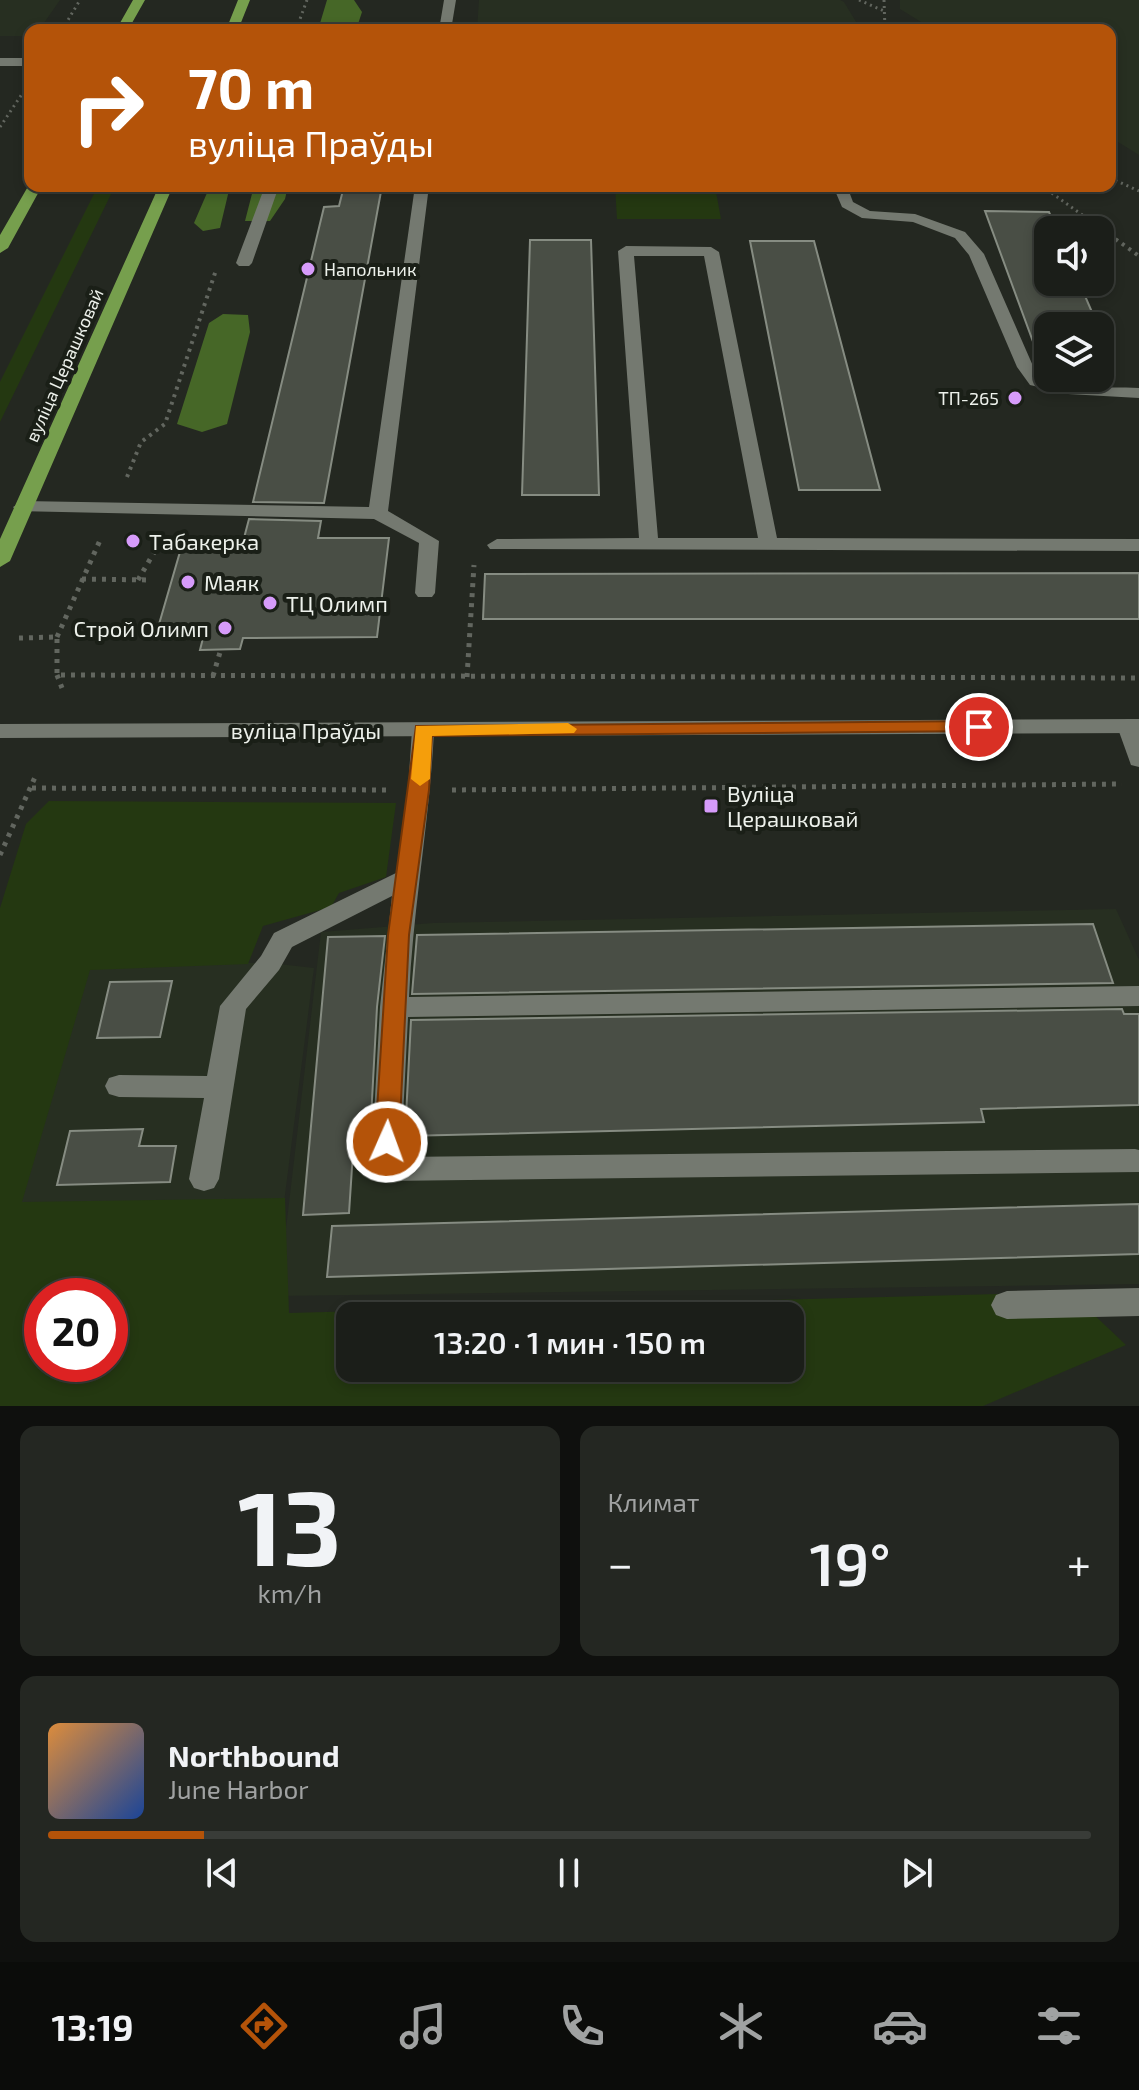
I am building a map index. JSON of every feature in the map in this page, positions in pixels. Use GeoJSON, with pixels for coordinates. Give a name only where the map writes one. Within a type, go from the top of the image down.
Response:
{"type":"FeatureCollection","features":[{"type":"Feature","properties":{"kind":"main road"},"geometry":{"type":"LineString","coordinates":[[126,24],[139,0]]}},
{"type":"Feature","properties":{"kind":"main road"},"geometry":{"type":"LineString","coordinates":[[234,24],[244,0]]}},
{"type":"Feature","properties":{"kind":"main road"},"geometry":{"type":"LineString","coordinates":[[446,24],[450,0]]}},
{"type":"Feature","properties":{"kind":"main road"},"geometry":{"type":"LineString","coordinates":[[0,62],[24,62]]}},
{"type":"Feature","properties":{"kind":"main road"},"geometry":{"type":"LineString","coordinates":[[0,248],[32,192]]}},
{"type":"Feature","properties":{"kind":"main road","name":"вуліца Церашковай"},"geometry":{"type":"LineString","coordinates":[[0,561],[163,192]]}},
{"type":"Feature","properties":{"kind":"main road"},"geometry":{"type":"LineString","coordinates":[[244,263],[270,192]]}},
{"type":"Feature","properties":{"kind":"main road"},"geometry":{"type":"LineString","coordinates":[[378,513],[421,192]]}},
{"type":"Feature","properties":{"kind":"main road"},"geometry":{"type":"LineString","coordinates":[[842,192],[847,204],[867,215],[915,218],[960,235],[976,254],[1025,367],[1036,381],[1068,389],[1139,393]]}},
{"type":"Feature","properties":{"kind":"main road"},"geometry":{"type":"LineString","coordinates":[[649,544],[626,251],[711,252],[769,545]]}},
{"type":"Feature","properties":{"kind":"main road"},"geometry":{"type":"LineString","coordinates":[[23,507],[378,513],[429,541],[425,593]]}},
{"type":"Feature","properties":{"kind":"main road"},"geometry":{"type":"LineString","coordinates":[[497,545],[1139,545]]}},
{"type":"Feature","properties":{"kind":"main road"},"geometry":{"type":"LineString","coordinates":[[1133,726],[1139,760]]}},
{"type":"Feature","properties":{"kind":"main road","name":"вуліца Праўды"},"geometry":{"type":"LineString","coordinates":[[0,731],[1133,726]]}},
{"type":"Feature","properties":{"kind":"main road"},"geometry":{"type":"LineString","coordinates":[[423,730],[420,790],[405,879],[393,1007],[386,1169],[1135,1161]]}},
{"type":"Feature","properties":{"kind":"main road"},"geometry":{"type":"LineString","coordinates":[[204,1179],[233,1006],[270,963],[283,940],[405,879]]}},
{"type":"Feature","properties":{"kind":"main road"},"geometry":{"type":"LineString","coordinates":[[393,1007],[1139,996]]}},
{"type":"Feature","properties":{"kind":"main road"},"geometry":{"type":"LineString","coordinates":[[119,1086],[219,1087]]}},
{"type":"Feature","properties":{"kind":"main road"},"geometry":{"type":"LineString","coordinates":[[1007,1305],[1139,1302]]}},
{"type":"Feature","properties":{"kind":"path"},"geometry":{"type":"LineString","coordinates":[[66,24],[80,0]]}},
{"type":"Feature","properties":{"kind":"path"},"geometry":{"type":"LineString","coordinates":[[298,24],[307,0]]}},
{"type":"Feature","properties":{"kind":"path"},"geometry":{"type":"LineString","coordinates":[[859,0],[884,11]]}},
{"type":"Feature","properties":{"kind":"path"},"geometry":{"type":"LineString","coordinates":[[884,0],[885,24]]}},
{"type":"Feature","properties":{"kind":"path"},"geometry":{"type":"LineString","coordinates":[[0,127],[24,91]]}},
{"type":"Feature","properties":{"kind":"path"},"geometry":{"type":"LineString","coordinates":[[1116,181],[1139,191]]}},
{"type":"Feature","properties":{"kind":"path"},"geometry":{"type":"LineString","coordinates":[[1050,192],[1139,256]]}},
{"type":"Feature","properties":{"kind":"path"},"geometry":{"type":"LineString","coordinates":[[62,688],[57,675],[57,637],[141,442],[165,424],[219,260]]}},
{"type":"Feature","properties":{"kind":"path"},"geometry":{"type":"LineString","coordinates":[[138,580],[164,533]]}},
{"type":"Feature","properties":{"kind":"path"},"geometry":{"type":"LineString","coordinates":[[467,677],[474,559]]}},
{"type":"Feature","properties":{"kind":"path"},"geometry":{"type":"LineString","coordinates":[[82,579],[151,580]]}},
{"type":"Feature","properties":{"kind":"path"},"geometry":{"type":"LineString","coordinates":[[19,638],[57,637]]}},
{"type":"Feature","properties":{"kind":"path"},"geometry":{"type":"LineString","coordinates":[[213,676],[221,649]]}},
{"type":"Feature","properties":{"kind":"path"},"geometry":{"type":"LineString","coordinates":[[57,675],[1139,678]]}},
{"type":"Feature","properties":{"kind":"path"},"geometry":{"type":"LineString","coordinates":[[0,855],[4,835],[32,788],[36,775]]}},
{"type":"Feature","properties":{"kind":"path"},"geometry":{"type":"LineString","coordinates":[[32,788],[420,790],[1123,784]]}},
{"type":"Feature","properties":{"kind":"shaded area"},"geometry":{"type":"Polygon","coordinates":[[[0,0],[60,0],[43,24],[24,24],[24,36],[0,36],[0,0]]]}},
{"type":"Feature","properties":{"kind":"shaded area"},"geometry":{"type":"Polygon","coordinates":[[[479,0],[840,0],[857,24],[477,24],[479,0]]]}},
{"type":"Feature","properties":{"kind":"shaded area"},"geometry":{"type":"Polygon","coordinates":[[[900,0],[1139,0],[1139,155],[1116,141],[1116,24],[924,24],[900,9],[900,0]]]}},
{"type":"Feature","properties":{"kind":"shaded area"},"geometry":{"type":"Polygon","coordinates":[[[1116,909],[1139,960],[1139,1284],[278,1296],[321,932],[433,923],[1116,909]]]}},
{"type":"Feature","properties":{"kind":"shaded area"},"geometry":{"type":"Polygon","coordinates":[[[34,963],[270,963],[314,968],[258,1406],[0,1406],[34,963]]]}},
{"type":"Feature","properties":{"kind":"green space"},"geometry":{"type":"Polygon","coordinates":[[[327,0],[354,0],[362,12],[358,24],[320,24],[327,0]]]}},
{"type":"Feature","properties":{"kind":"green space"},"geometry":{"type":"Polygon","coordinates":[[[95,192],[112,192],[0,422],[0,382],[95,192]]]}},
{"type":"Feature","properties":{"kind":"green space"},"geometry":{"type":"Polygon","coordinates":[[[207,192],[229,192],[220,228],[203,231],[194,223],[207,192]]]}},
{"type":"Feature","properties":{"kind":"green space"},"geometry":{"type":"Polygon","coordinates":[[[252,192],[287,192],[270,221],[245,221],[252,192]]]}},
{"type":"Feature","properties":{"kind":"green space"},"geometry":{"type":"Polygon","coordinates":[[[615,192],[716,192],[721,219],[617,219],[615,192]]]}},
{"type":"Feature","properties":{"kind":"green space"},"geometry":{"type":"Polygon","coordinates":[[[223,314],[248,315],[250,332],[227,424],[202,432],[177,424],[209,323],[223,314]]]}},
{"type":"Feature","properties":{"kind":"green space"},"geometry":{"type":"Polygon","coordinates":[[[49,801],[396,803],[386,877],[339,893],[331,907],[263,926],[248,964],[90,970],[22,1202],[285,1198],[289,1313],[336,1312],[336,1382],[804,1382],[804,1302],[698,1302],[1070,1292],[1126,1345],[983,1406],[0,1406],[0,908],[26,824],[49,801]]]}},
{"type":"Feature","properties":{"kind":"building"},"geometry":{"type":"Polygon","coordinates":[[[342,192],[381,192],[324,503],[253,502],[324,207],[339,206],[342,192]]]}},
{"type":"Feature","properties":{"kind":"building"},"geometry":{"type":"Polygon","coordinates":[[[985,211],[1049,212],[1051,216],[1034,216],[1034,296],[1085,296],[1092,312],[1034,312],[1034,344],[985,211]]]}},
{"type":"Feature","properties":{"kind":"building"},"geometry":{"type":"Polygon","coordinates":[[[530,240],[591,240],[599,495],[522,495],[530,240]]]}},
{"type":"Feature","properties":{"kind":"building"},"geometry":{"type":"Polygon","coordinates":[[[750,241],[814,241],[880,490],[799,490],[750,241]]]}},
{"type":"Feature","properties":{"kind":"building","name":"ТЦ Олимп"},"geometry":{"type":"Polygon","coordinates":[[[249,519],[321,521],[318,538],[389,538],[377,637],[243,638],[240,649],[200,650],[203,638],[155,638],[184,538],[244,538],[249,519]]]}},
{"type":"Feature","properties":{"kind":"building"},"geometry":{"type":"Polygon","coordinates":[[[1139,573],[1139,619],[483,619],[485,574],[1139,573]]]}},
{"type":"Feature","properties":{"kind":"building"},"geometry":{"type":"Polygon","coordinates":[[[1093,924],[1113,983],[412,994],[417,935],[1093,924]]]}},
{"type":"Feature","properties":{"kind":"building"},"geometry":{"type":"Polygon","coordinates":[[[385,936],[377,1007],[370,1137],[354,1137],[349,1213],[303,1215],[328,937],[385,936]]]}},
{"type":"Feature","properties":{"kind":"building"},"geometry":{"type":"Polygon","coordinates":[[[172,981],[160,1037],[97,1038],[110,982],[172,981]]]}},
{"type":"Feature","properties":{"kind":"building"},"geometry":{"type":"Polygon","coordinates":[[[1122,1009],[1124,1014],[1139,1014],[1139,1105],[981,1109],[984,1122],[405,1136],[411,1020],[1122,1009]]]}},
{"type":"Feature","properties":{"kind":"building"},"geometry":{"type":"Polygon","coordinates":[[[143,1129],[139,1146],[176,1146],[170,1182],[57,1185],[70,1131],[143,1129]]]}},
{"type":"Feature","properties":{"kind":"building"},"geometry":{"type":"Polygon","coordinates":[[[1139,1204],[1139,1254],[327,1277],[332,1226],[1139,1204]]]}},
{"type":"Feature","properties":{"kind":"slow traffic"},"geometry":{"type":"LineString","coordinates":[[420,779],[423,730],[568,729]]}},
{"type":"Feature","properties":{"kind":"place","name":"Напольник"},"geometry":{"type":"Point","coordinates":[308,269]}},
{"type":"Feature","properties":{"kind":"place","name":"ТП-265"},"geometry":{"type":"Point","coordinates":[1015,398]}},
{"type":"Feature","properties":{"kind":"place","name":"Табакерка"},"geometry":{"type":"Point","coordinates":[133,541]}},
{"type":"Feature","properties":{"kind":"place","name":"Маяк"},"geometry":{"type":"Point","coordinates":[188,582]}},
{"type":"Feature","properties":{"kind":"place","name":"ТЦ Олимп"},"geometry":{"type":"Point","coordinates":[270,603]}},
{"type":"Feature","properties":{"kind":"place","name":"Строй Олимп"},"geometry":{"type":"Point","coordinates":[225,628]}},
{"type":"Feature","properties":{"kind":"place","name":"Вуліца Церашковай"},"geometry":{"type":"Point","coordinates":[711,806]}},
{"type":"Feature","properties":{"kind":"route"},"geometry":{"type":"LineString","coordinates":[[387,1142],[399,935],[420,790],[423,730],[979,727]]}}]}
